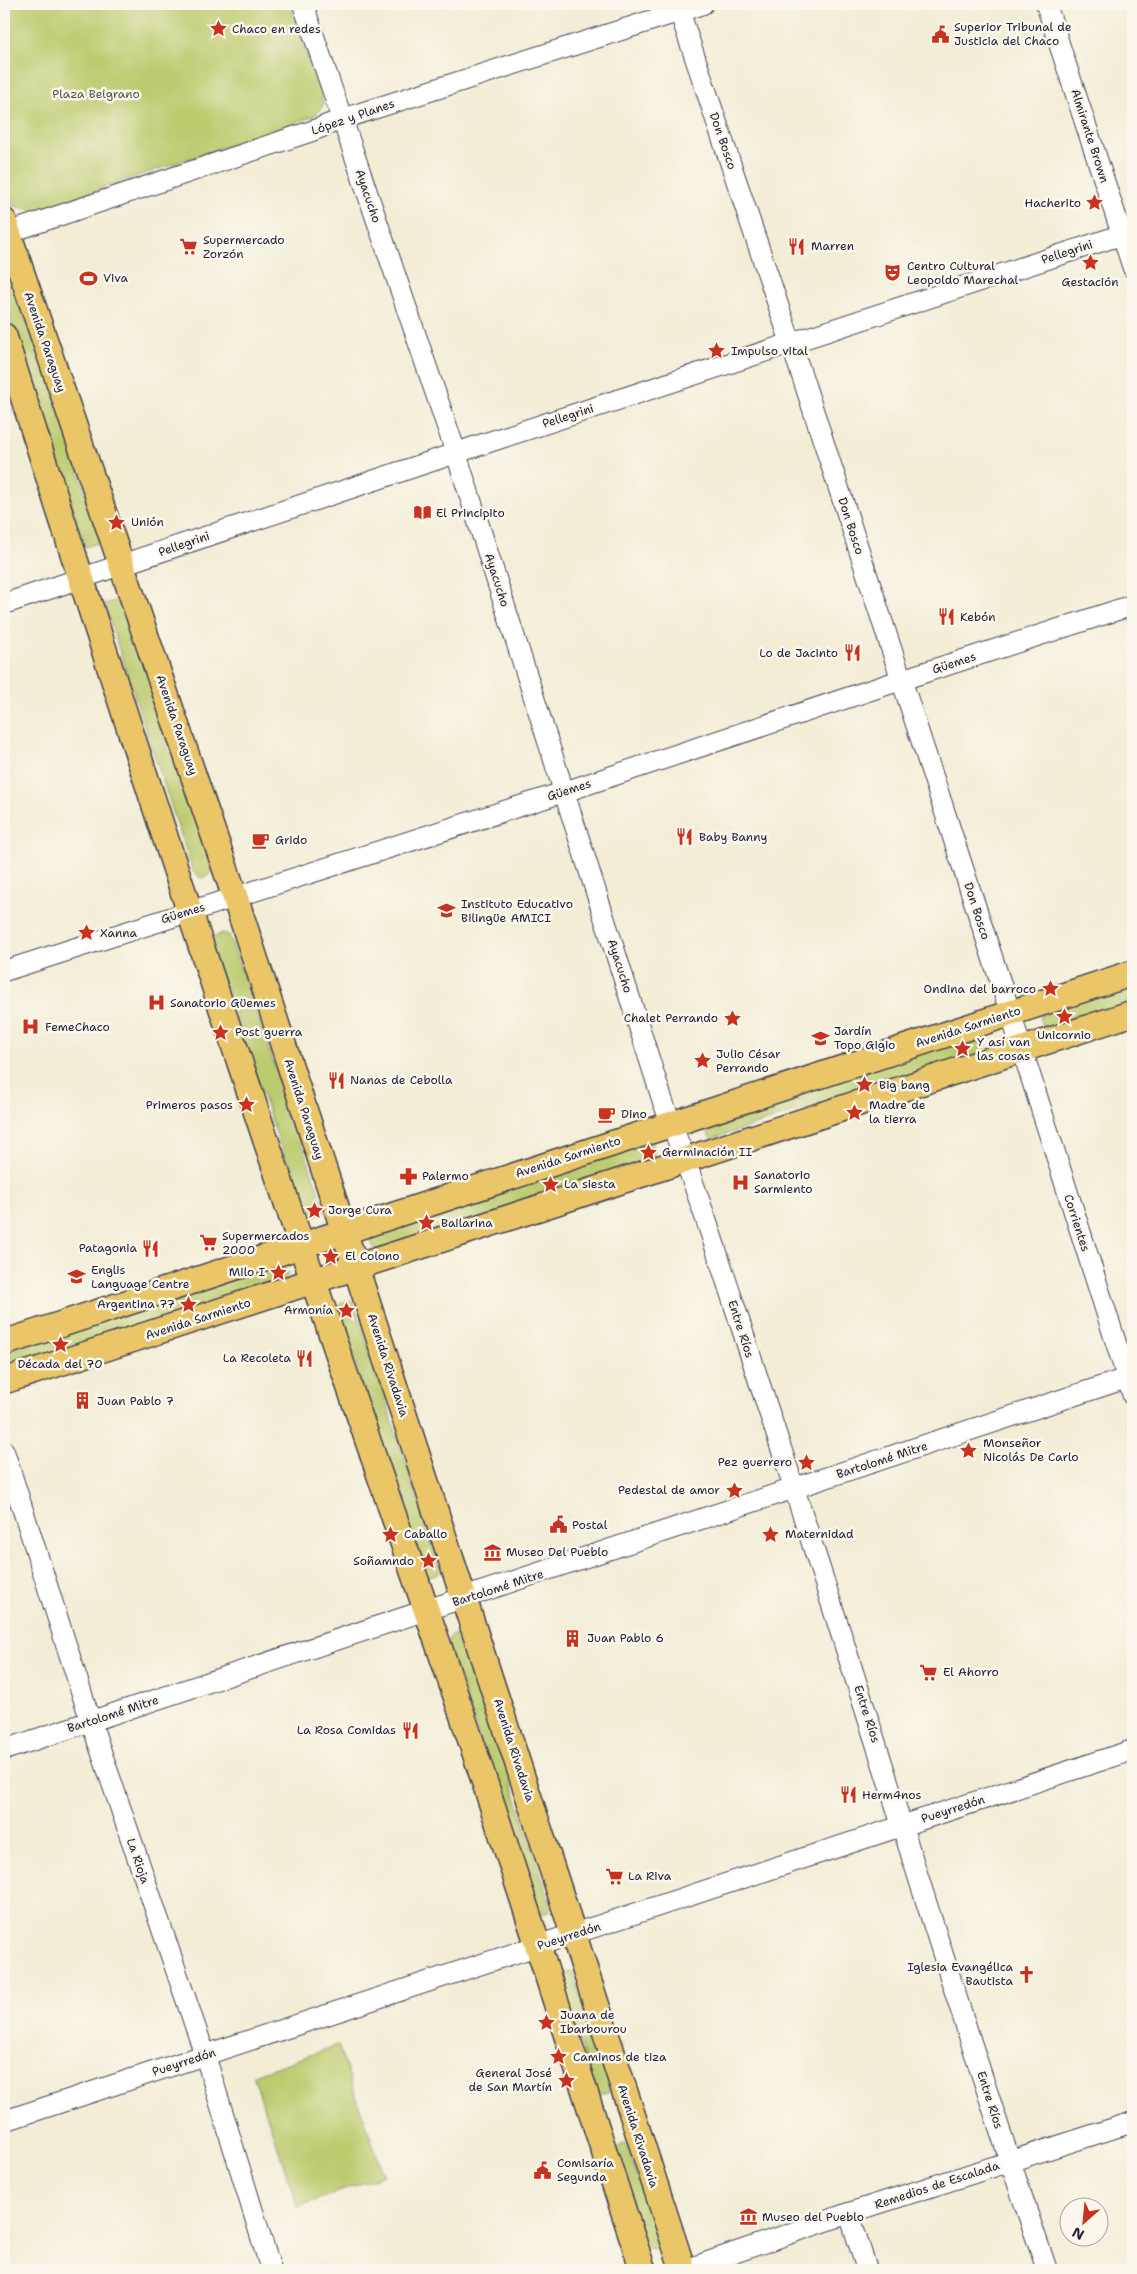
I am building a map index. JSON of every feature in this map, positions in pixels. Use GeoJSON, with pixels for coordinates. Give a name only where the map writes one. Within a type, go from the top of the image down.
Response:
{"type":"FeatureCollection","features":[{"type":"Feature","properties":{"kind":"main road","name":"Avenida Paraguay"},"geometry":{"type":"LineString","coordinates":[[5,229],[235,897],[342,1231]]}},
{"type":"Feature","properties":{"kind":"main road"},"geometry":{"type":"LineString","coordinates":[[4,336],[80,579],[299,1245],[426,1612],[538,1946],[643,2270]]}},
{"type":"Feature","properties":{"kind":"main road","name":"Avenida Sarmiento"},"geometry":{"type":"LineString","coordinates":[[4,1343],[1133,973]]}},
{"type":"Feature","properties":{"kind":"main road","name":"Avenida Sarmiento"},"geometry":{"type":"LineString","coordinates":[[4,1381],[313,1282],[1133,1013]]}},
{"type":"Feature","properties":{"kind":"main road","name":"Avenida Rivadavia"},"geometry":{"type":"LineString","coordinates":[[342,1231],[356,1267],[631,2114],[684,2270]]}},
{"type":"Feature","properties":{"kind":"main road"},"geometry":{"type":"LineString","coordinates":[[595,2124],[631,2114]]}},
{"type":"Feature","properties":{"kind":"street","name":"Ayacucho"},"geometry":{"type":"LineString","coordinates":[[303,4],[456,452],[564,792],[684,1159]]}},
{"type":"Feature","properties":{"kind":"street","name":"López y Planes"},"geometry":{"type":"LineString","coordinates":[[5,229],[312,131],[342,119],[678,8],[703,4]]}},
{"type":"Feature","properties":{"kind":"street","name":"Almirante Brown"},"geometry":{"type":"LineString","coordinates":[[1046,4],[1128,233],[1133,268]]}},
{"type":"Feature","properties":{"kind":"street","name":"Don Bosco"},"geometry":{"type":"LineString","coordinates":[[678,8],[791,343],[1022,1049]]}},
{"type":"Feature","properties":{"kind":"street","name":"Pellegrini"},"geometry":{"type":"LineString","coordinates":[[4,604],[456,452],[1128,233]]}},
{"type":"Feature","properties":{"kind":"street","name":"Güemes"},"geometry":{"type":"LineString","coordinates":[[4,971],[564,792],[1133,605]]}},
{"type":"Feature","properties":{"kind":"street","name":"Corrientes"},"geometry":{"type":"LineString","coordinates":[[1022,1049],[1131,1384]]}},
{"type":"Feature","properties":{"kind":"street","name":"Entre Ríos"},"geometry":{"type":"LineString","coordinates":[[684,1159],[794,1488],[1010,2162],[1047,2270]]}},
{"type":"Feature","properties":{"kind":"street","name":"Bartolomé Mitre"},"geometry":{"type":"LineString","coordinates":[[4,1750],[426,1612],[794,1488],[1131,1384]]}},
{"type":"Feature","properties":{"kind":"street","name":"La Rioja"},"geometry":{"type":"LineString","coordinates":[[4,1451],[91,1722],[205,2055],[272,2270]]}},
{"type":"Feature","properties":{"kind":"street","name":"Pueyrredón"},"geometry":{"type":"LineString","coordinates":[[4,2121],[1133,1750]]}},
{"type":"Feature","properties":{"kind":"street","name":"Remedios de Escalada"},"geometry":{"type":"LineString","coordinates":[[684,2270],[849,2213],[1133,2122]]}},
{"type":"Feature","properties":{"kind":"street"},"geometry":{"type":"LineString","coordinates":[[849,2213],[867,2270]]}},
{"type":"Feature","properties":{"kind":"green space","name":"Plaza Belgrano"},"geometry":{"type":"Polygon","coordinates":[[[4,4],[290,4],[324,104],[314,116],[35,211],[11,205],[4,182],[4,4]]]}},
{"type":"Feature","properties":{"kind":"green space"},"geometry":{"type":"Polygon","coordinates":[[[18,279],[101,542],[85,547],[4,298],[4,285],[18,279]]]}},
{"type":"Feature","properties":{"kind":"green space"},"geometry":{"type":"Polygon","coordinates":[[[123,599],[213,865],[211,874],[201,878],[193,872],[104,604],[123,599]]]}},
{"type":"Feature","properties":{"kind":"green space"},"geometry":{"type":"Polygon","coordinates":[[[222,933],[229,935],[325,1210],[321,1214],[310,1217],[305,1216],[210,944],[213,938],[222,933]]]}},
{"type":"Feature","properties":{"kind":"green space"},"geometry":{"type":"Polygon","coordinates":[[[1133,980],[1133,1004],[1052,1031],[1042,1025],[1040,1018],[1044,1009],[1133,980]]]}},
{"type":"Feature","properties":{"kind":"green space"},"geometry":{"type":"Polygon","coordinates":[[[974,1033],[981,1037],[986,1045],[982,1053],[711,1139],[705,1128],[708,1123],[974,1033]]]}},
{"type":"Feature","properties":{"kind":"green space"},"geometry":{"type":"Polygon","coordinates":[[[651,1141],[656,1161],[381,1251],[374,1248],[370,1238],[372,1231],[651,1141]]]}},
{"type":"Feature","properties":{"kind":"green space"},"geometry":{"type":"Polygon","coordinates":[[[279,1262],[285,1265],[288,1274],[284,1281],[14,1369],[9,1365],[7,1357],[10,1350],[279,1262]]]}},
{"type":"Feature","properties":{"kind":"green space"},"geometry":{"type":"Polygon","coordinates":[[[349,1300],[354,1303],[440,1568],[439,1573],[427,1577],[423,1573],[338,1311],[340,1303],[349,1300]]]}},
{"type":"Feature","properties":{"kind":"green space"},"geometry":{"type":"Polygon","coordinates":[[[461,1633],[465,1637],[551,1906],[548,1912],[540,1915],[447,1643],[450,1636],[461,1633]]]}},
{"type":"Feature","properties":{"kind":"green space"},"geometry":{"type":"Polygon","coordinates":[[[569,1972],[573,1973],[610,2091],[596,2096],[560,1975],[569,1972]]]}},
{"type":"Feature","properties":{"kind":"green space"},"geometry":{"type":"Polygon","coordinates":[[[338,2045],[384,2175],[298,2207],[253,2075],[338,2045]]]}},
{"type":"Feature","properties":{"kind":"green space"},"geometry":{"type":"Polygon","coordinates":[[[623,2144],[627,2146],[659,2242],[658,2246],[652,2249],[646,2247],[615,2149],[623,2144]]]}},
{"type":"Feature","properties":{"kind":"place","name":"Chaco en redes"},"geometry":{"type":"Point","coordinates":[218,29]}},
{"type":"Feature","properties":{"kind":"place","name":"Superior Tribunal de Justicia del Chaco"},"geometry":{"type":"Point","coordinates":[940,34]}},
{"type":"Feature","properties":{"kind":"place","name":"Hacherito"},"geometry":{"type":"Point","coordinates":[1095,203]}},
{"type":"Feature","properties":{"kind":"place","name":"Marren"},"geometry":{"type":"Point","coordinates":[797,246]}},
{"type":"Feature","properties":{"kind":"place","name":"Supermercado Zorzón"},"geometry":{"type":"Point","coordinates":[189,247]}},
{"type":"Feature","properties":{"kind":"place","name":"Gestación"},"geometry":{"type":"Point","coordinates":[1090,263]}},
{"type":"Feature","properties":{"kind":"place","name":"Centro Cultural Leopoldo Marechal"},"geometry":{"type":"Point","coordinates":[893,273]}},
{"type":"Feature","properties":{"kind":"place","name":"Viva"},"geometry":{"type":"Point","coordinates":[89,278]}},
{"type":"Feature","properties":{"kind":"place","name":"Impulso vital"},"geometry":{"type":"Point","coordinates":[717,351]}},
{"type":"Feature","properties":{"kind":"place","name":"El Principito"},"geometry":{"type":"Point","coordinates":[422,513]}},
{"type":"Feature","properties":{"kind":"place","name":"Unión"},"geometry":{"type":"Point","coordinates":[117,522]}},
{"type":"Feature","properties":{"kind":"place","name":"Kebón"},"geometry":{"type":"Point","coordinates":[946,617]}},
{"type":"Feature","properties":{"kind":"place","name":"Lo de Jacinto"},"geometry":{"type":"Point","coordinates":[852,653]}},
{"type":"Feature","properties":{"kind":"place","name":"Baby Banny"},"geometry":{"type":"Point","coordinates":[685,837]}},
{"type":"Feature","properties":{"kind":"place","name":"Grido"},"geometry":{"type":"Point","coordinates":[261,840]}},
{"type":"Feature","properties":{"kind":"place","name":"Instituto Educativo Bilingüe AMICI"},"geometry":{"type":"Point","coordinates":[447,911]}},
{"type":"Feature","properties":{"kind":"place","name":"Xanna"},"geometry":{"type":"Point","coordinates":[86,933]}},
{"type":"Feature","properties":{"kind":"place","name":"Ondina del barroco"},"geometry":{"type":"Point","coordinates":[1050,989]}},
{"type":"Feature","properties":{"kind":"place","name":"Sanatorio Güemes"},"geometry":{"type":"Point","coordinates":[156,1003]}},
{"type":"Feature","properties":{"kind":"place","name":"Unicornio"},"geometry":{"type":"Point","coordinates":[1064,1016]}},
{"type":"Feature","properties":{"kind":"place","name":"Chalet Perrando"},"geometry":{"type":"Point","coordinates":[732,1018]}},
{"type":"Feature","properties":{"kind":"place","name":"FemeChaco"},"geometry":{"type":"Point","coordinates":[31,1027]}},
{"type":"Feature","properties":{"kind":"place","name":"Post guerra"},"geometry":{"type":"Point","coordinates":[221,1032]}},
{"type":"Feature","properties":{"kind":"place","name":"Jardín Topo Gigio"},"geometry":{"type":"Point","coordinates":[820,1038]}},
{"type":"Feature","properties":{"kind":"place","name":"Y así van las cosas"},"geometry":{"type":"Point","coordinates":[963,1049]}},
{"type":"Feature","properties":{"kind":"place","name":"Julio César Perrando"},"geometry":{"type":"Point","coordinates":[702,1061]}},
{"type":"Feature","properties":{"kind":"place","name":"Nanas de Cebolla"},"geometry":{"type":"Point","coordinates":[336,1080]}},
{"type":"Feature","properties":{"kind":"place","name":"Big bang"},"geometry":{"type":"Point","coordinates":[865,1085]}},
{"type":"Feature","properties":{"kind":"place","name":"Primeros pasos"},"geometry":{"type":"Point","coordinates":[247,1105]}},
{"type":"Feature","properties":{"kind":"place","name":"Madre de la tierra"},"geometry":{"type":"Point","coordinates":[855,1112]}},
{"type":"Feature","properties":{"kind":"place","name":"Dino"},"geometry":{"type":"Point","coordinates":[607,1114]}},
{"type":"Feature","properties":{"kind":"place","name":"Germinación II"},"geometry":{"type":"Point","coordinates":[648,1152]}},
{"type":"Feature","properties":{"kind":"place","name":"Palermo"},"geometry":{"type":"Point","coordinates":[408,1176]}},
{"type":"Feature","properties":{"kind":"place","name":"Sanatorio Sarmiento"},"geometry":{"type":"Point","coordinates":[740,1182]}},
{"type":"Feature","properties":{"kind":"place","name":"La siesta"},"geometry":{"type":"Point","coordinates":[550,1184]}},
{"type":"Feature","properties":{"kind":"place","name":"Jorge Cura"},"geometry":{"type":"Point","coordinates":[314,1210]}},
{"type":"Feature","properties":{"kind":"place","name":"Bailarina"},"geometry":{"type":"Point","coordinates":[427,1223]}},
{"type":"Feature","properties":{"kind":"place","name":"Supermercados 2000"},"geometry":{"type":"Point","coordinates":[208,1243]}},
{"type":"Feature","properties":{"kind":"place","name":"Patagonia"},"geometry":{"type":"Point","coordinates":[151,1248]}},
{"type":"Feature","properties":{"kind":"place","name":"El Colono"},"geometry":{"type":"Point","coordinates":[331,1256]}},
{"type":"Feature","properties":{"kind":"place","name":"Milo I"},"geometry":{"type":"Point","coordinates":[279,1272]}},
{"type":"Feature","properties":{"kind":"place","name":"Englis Language Centre"},"geometry":{"type":"Point","coordinates":[77,1277]}},
{"type":"Feature","properties":{"kind":"place","name":"Argentina 77"},"geometry":{"type":"Point","coordinates":[189,1304]}},
{"type":"Feature","properties":{"kind":"place","name":"Armonía"},"geometry":{"type":"Point","coordinates":[347,1310]}},
{"type":"Feature","properties":{"kind":"place","name":"Década del 70"},"geometry":{"type":"Point","coordinates":[60,1345]}},
{"type":"Feature","properties":{"kind":"place","name":"La Recoleta"},"geometry":{"type":"Point","coordinates":[305,1358]}},
{"type":"Feature","properties":{"kind":"place","name":"Juan Pablo 7"},"geometry":{"type":"Point","coordinates":[83,1401]}},
{"type":"Feature","properties":{"kind":"place","name":"Monseñor Nicolás De Carlo"},"geometry":{"type":"Point","coordinates":[969,1450]}},
{"type":"Feature","properties":{"kind":"place","name":"Pez guerrero"},"geometry":{"type":"Point","coordinates":[806,1462]}},
{"type":"Feature","properties":{"kind":"place","name":"Pedestal de amor"},"geometry":{"type":"Point","coordinates":[734,1490]}},
{"type":"Feature","properties":{"kind":"place","name":"Postal"},"geometry":{"type":"Point","coordinates":[558,1525]}},
{"type":"Feature","properties":{"kind":"place","name":"Caballo"},"geometry":{"type":"Point","coordinates":[390,1534]}},
{"type":"Feature","properties":{"kind":"place","name":"Maternidad"},"geometry":{"type":"Point","coordinates":[771,1534]}},
{"type":"Feature","properties":{"kind":"place","name":"Museo Del Pueblo"},"geometry":{"type":"Point","coordinates":[492,1552]}},
{"type":"Feature","properties":{"kind":"place","name":"Soñamndo"},"geometry":{"type":"Point","coordinates":[428,1561]}},
{"type":"Feature","properties":{"kind":"place","name":"Juan Pablo 6"},"geometry":{"type":"Point","coordinates":[573,1638]}},
{"type":"Feature","properties":{"kind":"place","name":"El Ahorro"},"geometry":{"type":"Point","coordinates":[929,1672]}},
{"type":"Feature","properties":{"kind":"place","name":"La Rosa Comidas"},"geometry":{"type":"Point","coordinates":[410,1730]}},
{"type":"Feature","properties":{"kind":"place","name":"Herm4nos"},"geometry":{"type":"Point","coordinates":[848,1795]}},
{"type":"Feature","properties":{"kind":"place","name":"La Riva"},"geometry":{"type":"Point","coordinates":[614,1876]}},
{"type":"Feature","properties":{"kind":"place","name":"Iglesia Evangélica Bautista"},"geometry":{"type":"Point","coordinates":[1027,1974]}},
{"type":"Feature","properties":{"kind":"place","name":"Juana de Ibarbourou"},"geometry":{"type":"Point","coordinates":[546,2022]}},
{"type":"Feature","properties":{"kind":"place","name":"Caminos de tiza"},"geometry":{"type":"Point","coordinates":[559,2057]}},
{"type":"Feature","properties":{"kind":"place","name":"General José de San Martín"},"geometry":{"type":"Point","coordinates":[566,2080]}},
{"type":"Feature","properties":{"kind":"place","name":"Comisaría Segunda"},"geometry":{"type":"Point","coordinates":[543,2170]}},
{"type":"Feature","properties":{"kind":"place","name":"Museo del Pueblo"},"geometry":{"type":"Point","coordinates":[748,2217]}}]}
